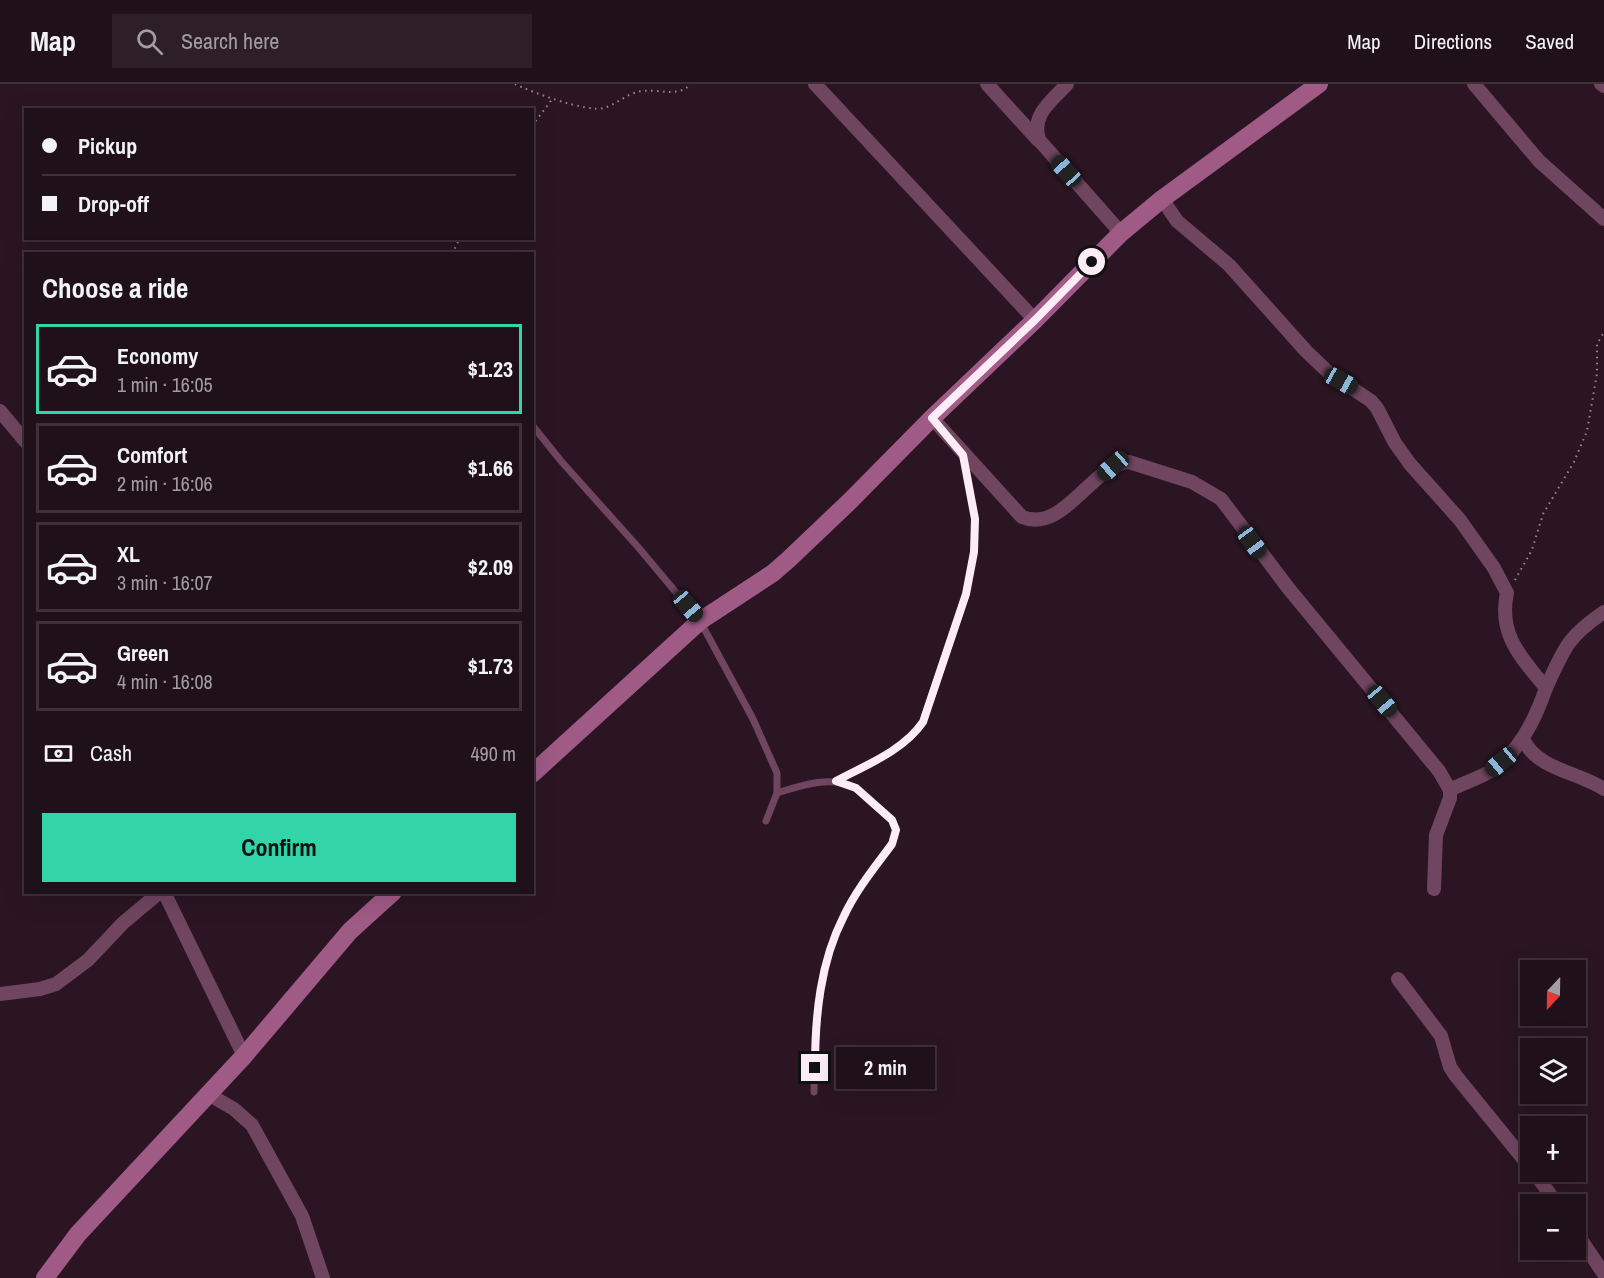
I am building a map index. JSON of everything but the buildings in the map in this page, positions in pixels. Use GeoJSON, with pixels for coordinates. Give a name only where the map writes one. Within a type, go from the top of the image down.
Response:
{"type":"FeatureCollection","features":[{"type":"Feature","properties":{"kind":"street"},"geometry":{"type":"LineString","coordinates":[[815,84],[1035,320]]}},
{"type":"Feature","properties":{"kind":"street"},"geometry":{"type":"LineString","coordinates":[[987,84],[1121,233]]}},
{"type":"Feature","properties":{"kind":"street"},"geometry":{"type":"LineString","coordinates":[[1039,140],[1036,123],[1039,116],[1067,84]]}},
{"type":"Feature","properties":{"kind":"street"},"geometry":{"type":"LineString","coordinates":[[534,767],[700,621],[773,573],[850,501],[1121,233],[1162,199],[1319,84]]}},
{"type":"Feature","properties":{"kind":"street"},"geometry":{"type":"LineString","coordinates":[[1474,84],[1539,161],[1604,219]]}},
{"type":"Feature","properties":{"kind":"street"},"geometry":{"type":"LineString","coordinates":[[1162,199],[1177,221],[1229,265],[1306,351],[1328,372],[1371,401],[1377,408],[1395,443],[1410,464],[1461,520],[1494,568],[1507,593],[1504,606],[1505,626],[1520,656],[1546,688]]}},
{"type":"Feature","properties":{"kind":"street"},"geometry":{"type":"LineString","coordinates":[[0,411],[24,440]]}},
{"type":"Feature","properties":{"kind":"street"},"geometry":{"type":"LineString","coordinates":[[932,418],[963,455],[1022,517],[1032,521],[1040,521],[1054,514],[1082,494],[1113,466],[1129,462],[1192,482],[1221,499],[1289,589],[1424,751],[1450,790],[1450,798],[1436,835],[1434,889]]}},
{"type":"Feature","properties":{"kind":"street"},"geometry":{"type":"LineString","coordinates":[[1450,790],[1489,772],[1513,751],[1523,739],[1540,706],[1567,643],[1582,627],[1604,612]]}},
{"type":"Feature","properties":{"kind":"street"},"geometry":{"type":"LineString","coordinates":[[1523,739],[1532,753],[1564,772],[1604,789]]}},
{"type":"Feature","properties":{"kind":"street"},"geometry":{"type":"LineString","coordinates":[[0,994],[40,989],[56,984],[88,960],[123,923],[159,894]]}},
{"type":"Feature","properties":{"kind":"street"},"geometry":{"type":"LineString","coordinates":[[163,894],[244,1056]]}},
{"type":"Feature","properties":{"kind":"street"},"geometry":{"type":"LineString","coordinates":[[45,1278],[78,1234],[244,1056],[350,930],[391,894]]}},
{"type":"Feature","properties":{"kind":"street"},"geometry":{"type":"LineString","coordinates":[[1398,979],[1441,1036],[1450,1067],[1456,1076],[1520,1155]]}},
{"type":"Feature","properties":{"kind":"street"},"geometry":{"type":"LineString","coordinates":[[208,1094],[234,1109],[252,1125],[302,1216],[323,1278]]}},
{"type":"Feature","properties":{"kind":"street"},"geometry":{"type":"LineString","coordinates":[[1586,1247],[1604,1274]]}},
{"type":"Feature","properties":{"kind":"lane"},"geometry":{"type":"LineString","coordinates":[[534,427],[700,621],[777,773],[777,793],[766,821]]}},
{"type":"Feature","properties":{"kind":"lane"},"geometry":{"type":"LineString","coordinates":[[777,793],[802,785],[836,781],[889,752],[910,736],[923,722],[966,594],[974,552],[975,519],[963,455]]}},
{"type":"Feature","properties":{"kind":"lane"},"geometry":{"type":"LineString","coordinates":[[814,1092],[815,1044],[824,968],[844,916],[892,844],[896,830],[892,820],[856,788],[836,781]]}},
{"type":"Feature","properties":{"kind":"path"},"geometry":{"type":"LineString","coordinates":[[515,84],[527,90],[589,109],[601,109],[639,91],[675,93],[691,84]]}},
{"type":"Feature","properties":{"kind":"path"},"geometry":{"type":"LineString","coordinates":[[534,123],[553,98]]}},
{"type":"Feature","properties":{"kind":"path"},"geometry":{"type":"LineString","coordinates":[[1507,593],[1532,550],[1544,514],[1574,462],[1587,431],[1597,374],[1597,344],[1604,332]]}},
{"type":"Feature","properties":{"kind":"route"},"geometry":{"type":"LineString","coordinates":[[815,1068],[815,1044],[824,968],[844,916],[892,844],[896,830],[892,820],[856,788],[836,781],[889,752],[918,729],[923,722],[966,594],[974,552],[975,519],[963,455],[932,418],[1092,262]]}}]}
